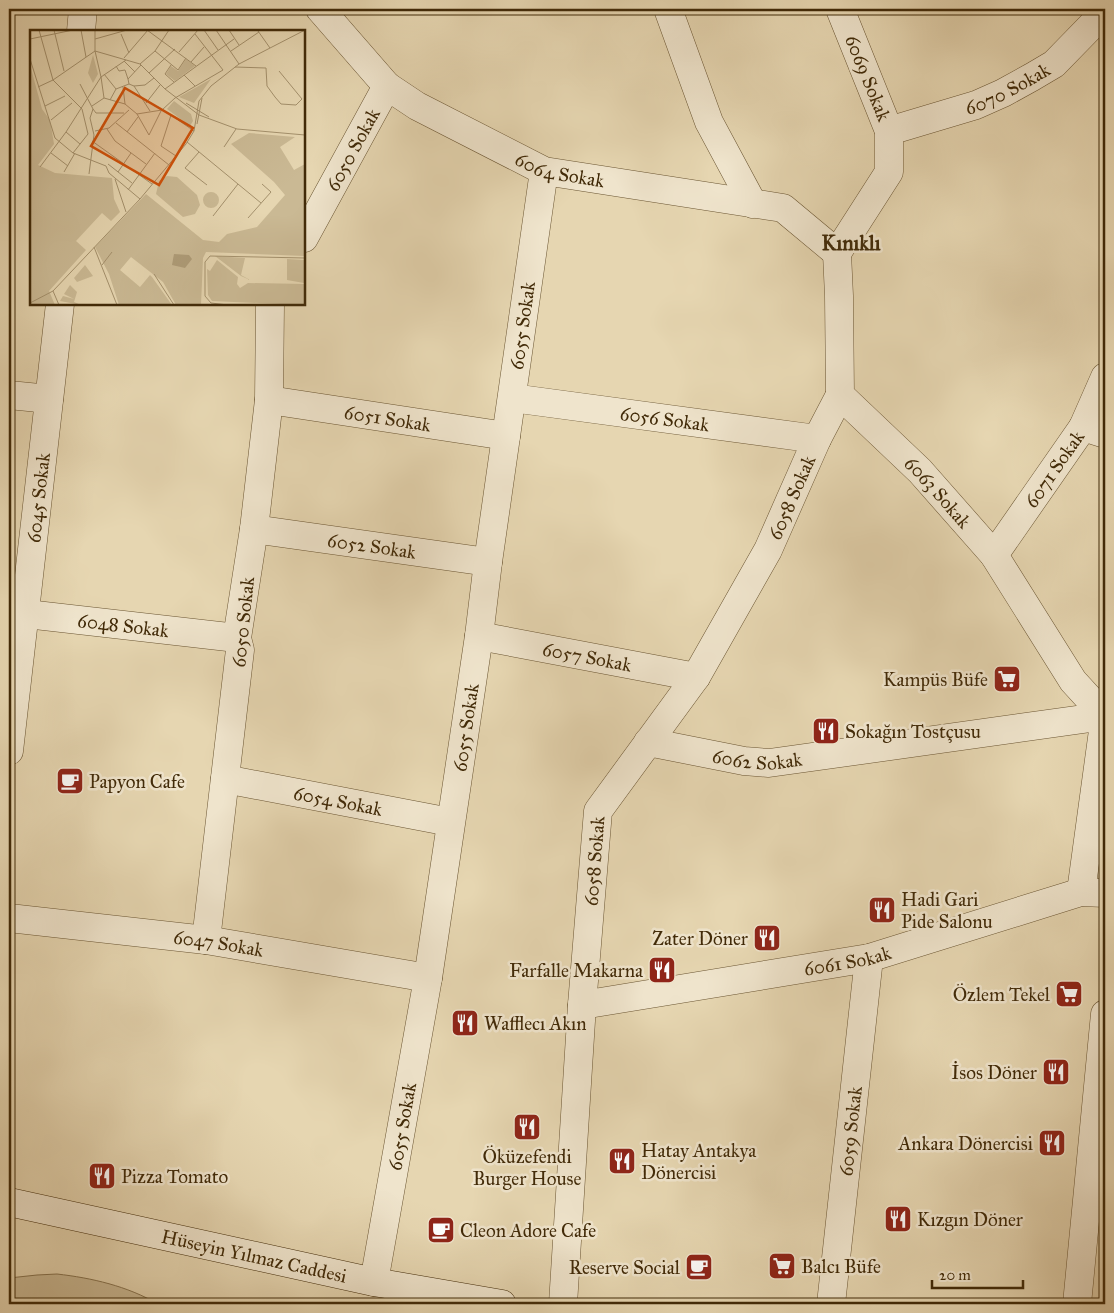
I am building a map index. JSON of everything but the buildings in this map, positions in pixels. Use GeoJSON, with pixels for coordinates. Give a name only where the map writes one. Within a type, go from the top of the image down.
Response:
{"type":"FeatureCollection","features":[{"type":"Feature","properties":{"kind":"street"},"geometry":{"type":"LineString","coordinates":[[81,30],[82,9]]}},
{"type":"Feature","properties":{"kind":"street","name":"6064 Sokak"},"geometry":{"type":"LineString","coordinates":[[320,9],[387,86],[417,106],[544,171],[784,208],[836,253]]}},
{"type":"Feature","properties":{"kind":"street"},"geometry":{"type":"LineString","coordinates":[[668,9],[709,122],[753,204]]}},
{"type":"Feature","properties":{"kind":"street","name":"6069 Sokak"},"geometry":{"type":"LineString","coordinates":[[836,253],[889,172],[889,131],[840,9]]}},
{"type":"Feature","properties":{"kind":"street","name":"6070 Sokak"},"geometry":{"type":"LineString","coordinates":[[889,131],[976,105],[1032,77],[1054,64],[1093,24],[1101,9]]}},
{"type":"Feature","properties":{"kind":"street","name":"6050 Sokak"},"geometry":{"type":"LineString","coordinates":[[305,236],[387,86]]}},
{"type":"Feature","properties":{"kind":"street","name":"6055 Sokak"},"geometry":{"type":"LineString","coordinates":[[374,1282],[428,978],[479,636],[544,171]]}},
{"type":"Feature","properties":{"kind":"street"},"geometry":{"type":"LineString","coordinates":[[836,253],[839,296],[840,395]]}},
{"type":"Feature","properties":{"kind":"street","name":"6045 Sokak"},"geometry":{"type":"LineString","coordinates":[[9,751],[17,613],[49,398],[60,305]]}},
{"type":"Feature","properties":{"kind":"street","name":"6050 Sokak"},"geometry":{"type":"LineString","coordinates":[[206,940],[240,650],[237,638],[254,529],[269,400],[270,305]]}},
{"type":"Feature","properties":{"kind":"street","name":"6071 Sokak"},"geometry":{"type":"LineString","coordinates":[[994,555],[1094,431],[1105,377]]}},
{"type":"Feature","properties":{"kind":"street","name":"6058 Sokak"},"geometry":{"type":"LineString","coordinates":[[563,1304],[582,1006],[598,812],[696,677],[768,550],[817,439],[840,395]]}},
{"type":"Feature","properties":{"kind":"street","name":"6063 Sokak"},"geometry":{"type":"LineString","coordinates":[[840,395],[920,470],[994,555],[1073,681],[1105,716]]}},
{"type":"Feature","properties":{"kind":"street"},"geometry":{"type":"LineString","coordinates":[[9,396],[49,398]]}},
{"type":"Feature","properties":{"kind":"street","name":"6056 Sokak"},"geometry":{"type":"LineString","coordinates":[[512,398],[817,439]]}},
{"type":"Feature","properties":{"kind":"street","name":"6051 Sokak"},"geometry":{"type":"LineString","coordinates":[[269,400],[506,436]]}},
{"type":"Feature","properties":{"kind":"street","name":"6052 Sokak"},"geometry":{"type":"LineString","coordinates":[[254,529],[488,562]]}},
{"type":"Feature","properties":{"kind":"street","name":"6048 Sokak"},"geometry":{"type":"LineString","coordinates":[[17,613],[237,638]]}},
{"type":"Feature","properties":{"kind":"street","name":"6057 Sokak"},"geometry":{"type":"LineString","coordinates":[[479,636],[696,677]]}},
{"type":"Feature","properties":{"kind":"street"},"geometry":{"type":"LineString","coordinates":[[1093,892],[1105,716]]}},
{"type":"Feature","properties":{"kind":"street","name":"6062 Sokak"},"geometry":{"type":"LineString","coordinates":[[648,742],[744,761],[769,763],[1105,716]]}},
{"type":"Feature","properties":{"kind":"street","name":"6054 Sokak"},"geometry":{"type":"LineString","coordinates":[[225,778],[450,822]]}},
{"type":"Feature","properties":{"kind":"street","name":"6061 Sokak"},"geometry":{"type":"LineString","coordinates":[[582,1006],[869,958],[1093,892]]}},
{"type":"Feature","properties":{"kind":"street","name":"6047 Sokak"},"geometry":{"type":"LineString","coordinates":[[9,918],[206,940],[428,978]]}},
{"type":"Feature","properties":{"kind":"street","name":"6059 Sokak"},"geometry":{"type":"LineString","coordinates":[[832,1304],[869,958]]}},
{"type":"Feature","properties":{"kind":"street"},"geometry":{"type":"LineString","coordinates":[[1077,1304],[1105,1014]]}},
{"type":"Feature","properties":{"kind":"street","name":"Hüseyin Yılmaz Caddesi"},"geometry":{"type":"LineString","coordinates":[[9,1202],[374,1282],[502,1304]]}},
{"type":"Feature","properties":{"kind":"shaded area"},"geometry":{"type":"Polygon","coordinates":[[[57,1274],[109,1284],[134,1292],[158,1304],[9,1304],[9,1278],[57,1274]]]}},
{"type":"Feature","properties":{"kind":"place","name":"Kampüs Büfe"},"geometry":{"type":"Point","coordinates":[1007,679]}},
{"type":"Feature","properties":{"kind":"place","name":"Sokağın Tostçusu"},"geometry":{"type":"Point","coordinates":[826,731]}},
{"type":"Feature","properties":{"kind":"place","name":"Papyon Cafe"},"geometry":{"type":"Point","coordinates":[70,781]}},
{"type":"Feature","properties":{"kind":"place","name":"Hadi Gari Pide Salonu"},"geometry":{"type":"Point","coordinates":[882,910]}},
{"type":"Feature","properties":{"kind":"place","name":"Zater Döner"},"geometry":{"type":"Point","coordinates":[767,938]}},
{"type":"Feature","properties":{"kind":"place","name":"Farfalle Makarna"},"geometry":{"type":"Point","coordinates":[662,970]}},
{"type":"Feature","properties":{"kind":"place","name":"Özlem Tekel"},"geometry":{"type":"Point","coordinates":[1069,994]}},
{"type":"Feature","properties":{"kind":"place","name":"Wafflecı Akın"},"geometry":{"type":"Point","coordinates":[465,1023]}},
{"type":"Feature","properties":{"kind":"place","name":"İsos Döner"},"geometry":{"type":"Point","coordinates":[1056,1072]}},
{"type":"Feature","properties":{"kind":"place","name":"Öküzefendi Burger House"},"geometry":{"type":"Point","coordinates":[527,1127]}},
{"type":"Feature","properties":{"kind":"place","name":"Ankara Dönercisi"},"geometry":{"type":"Point","coordinates":[1052,1143]}},
{"type":"Feature","properties":{"kind":"place","name":"Hatay Antakya Dönercisi"},"geometry":{"type":"Point","coordinates":[622,1161]}},
{"type":"Feature","properties":{"kind":"place","name":"Pizza Tomato"},"geometry":{"type":"Point","coordinates":[102,1176]}},
{"type":"Feature","properties":{"kind":"place","name":"Kızgın Döner"},"geometry":{"type":"Point","coordinates":[898,1219]}},
{"type":"Feature","properties":{"kind":"place","name":"Cleon Adore Cafe"},"geometry":{"type":"Point","coordinates":[441,1230]}},
{"type":"Feature","properties":{"kind":"place","name":"Balcı Büfe"},"geometry":{"type":"Point","coordinates":[782,1266]}},
{"type":"Feature","properties":{"kind":"place","name":"Reserve Social"},"geometry":{"type":"Point","coordinates":[699,1267]}},
{"type":"Feature","properties":{"kind":"district","name":"Kınıklı"},"geometry":{"type":"Point","coordinates":[851,243]}}]}
